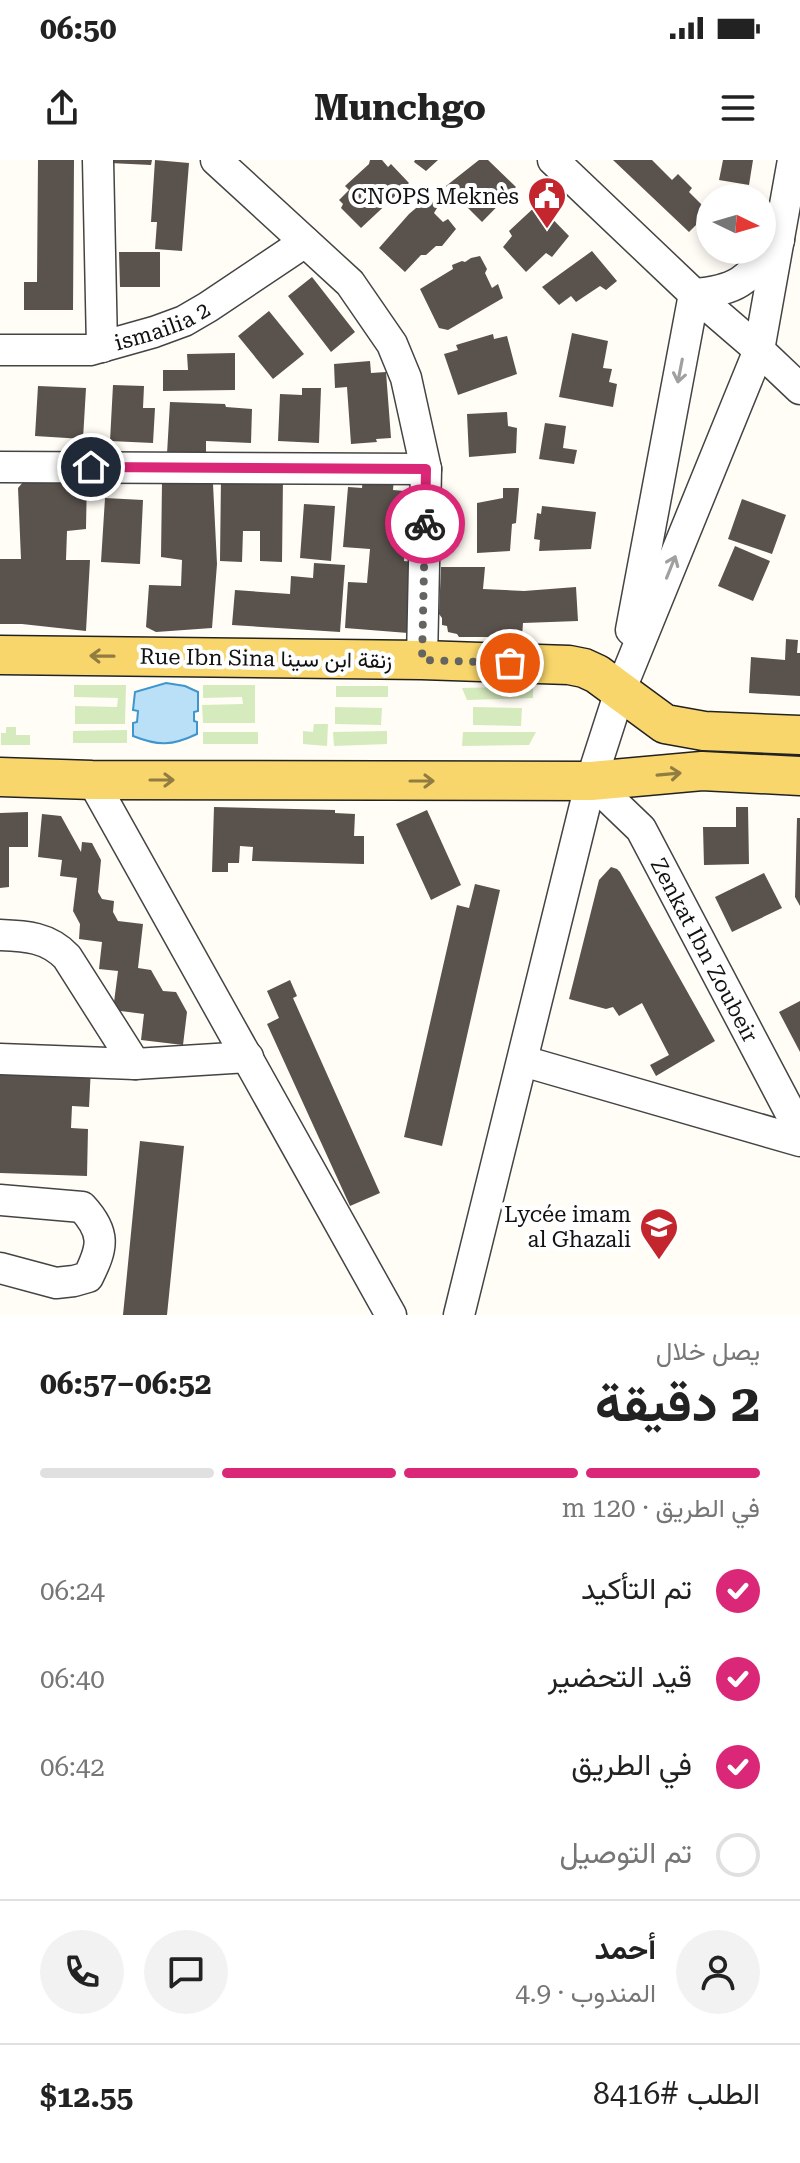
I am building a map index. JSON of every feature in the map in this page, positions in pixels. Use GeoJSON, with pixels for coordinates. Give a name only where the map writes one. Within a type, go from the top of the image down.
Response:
{"type":"FeatureCollection","features":[{"type":"Feature","properties":{"kind":"main road","name":"Rue Ibn Sina زنقة ابن سينا"},"geometry":{"type":"LineString","coordinates":[[0,655],[422,660],[569,665],[597,674],[655,719],[676,727],[800,735]]}},
{"type":"Feature","properties":{"kind":"main road"},"geometry":{"type":"LineString","coordinates":[[0,777],[591,781],[702,771],[800,776]]}},
{"type":"Feature","properties":{"kind":"street"},"geometry":{"type":"LineString","coordinates":[[98,160],[102,347]]}},
{"type":"Feature","properties":{"kind":"street"},"geometry":{"type":"LineString","coordinates":[[216,160],[350,283],[392,344],[406,378],[426,469],[422,660]]}},
{"type":"Feature","properties":{"kind":"street"},"geometry":{"type":"LineString","coordinates":[[553,160],[694,294],[800,389]]}},
{"type":"Feature","properties":{"kind":"street"},"geometry":{"type":"LineString","coordinates":[[459,1315],[591,781],[620,691],[759,350],[795,165]]}},
{"type":"Feature","properties":{"kind":"street"},"geometry":{"type":"LineString","coordinates":[[694,294],[720,291],[743,281],[781,238]]}},
{"type":"Feature","properties":{"kind":"street","name":"ismailia 2"},"geometry":{"type":"LineString","coordinates":[[0,350],[90,350],[154,332],[184,321],[305,242]]}},
{"type":"Feature","properties":{"kind":"street"},"geometry":{"type":"LineString","coordinates":[[620,691],[694,294]]}},
{"type":"Feature","properties":{"kind":"street"},"geometry":{"type":"LineString","coordinates":[[0,467],[426,469]]}},
{"type":"Feature","properties":{"kind":"street"},"geometry":{"type":"LineString","coordinates":[[92,780],[391,1315]]}},
{"type":"Feature","properties":{"kind":"street","name":"Zenkat Ibn Zoubeir"},"geometry":{"type":"LineString","coordinates":[[591,781],[641,829],[800,1131]]}},
{"type":"Feature","properties":{"kind":"street"},"geometry":{"type":"LineString","coordinates":[[0,935],[41,939],[60,949],[104,1012],[135,1064]]}},
{"type":"Feature","properties":{"kind":"street"},"geometry":{"type":"LineString","coordinates":[[0,1059],[135,1064],[248,1057]]}},
{"type":"Feature","properties":{"kind":"street"},"geometry":{"type":"LineString","coordinates":[[523,1061],[800,1141]]}},
{"type":"Feature","properties":{"kind":"street"},"geometry":{"type":"LineString","coordinates":[[0,1200],[82,1207],[92,1217],[101,1236],[99,1255],[88,1277],[56,1283],[0,1268]]}},
{"type":"Feature","properties":{"kind":"green space"},"geometry":{"type":"Polygon","coordinates":[[[74,685],[126,685],[125,724],[75,724],[75,706],[117,707],[118,698],[74,697],[74,685]]]}},
{"type":"Feature","properties":{"kind":"green space"},"geometry":{"type":"Polygon","coordinates":[[[203,685],[255,685],[255,723],[203,723],[202,705],[243,704],[242,697],[203,698],[203,685]]]}},
{"type":"Feature","properties":{"kind":"green space"},"geometry":{"type":"Polygon","coordinates":[[[336,686],[388,686],[388,697],[336,697],[336,686]]]}},
{"type":"Feature","properties":{"kind":"green space"},"geometry":{"type":"Polygon","coordinates":[[[533,686],[533,698],[467,700],[462,688],[533,686]]]}},
{"type":"Feature","properties":{"kind":"green space"},"geometry":{"type":"Polygon","coordinates":[[[335,707],[382,708],[381,725],[335,724],[335,707]]]}},
{"type":"Feature","properties":{"kind":"green space"},"geometry":{"type":"Polygon","coordinates":[[[473,707],[522,708],[521,726],[473,725],[473,707]]]}},
{"type":"Feature","properties":{"kind":"green space"},"geometry":{"type":"Polygon","coordinates":[[[314,724],[328,724],[327,746],[303,744],[303,731],[313,732],[314,724]]]}},
{"type":"Feature","properties":{"kind":"green space"},"geometry":{"type":"Polygon","coordinates":[[[6,727],[16,727],[16,735],[30,735],[30,745],[1,745],[1,733],[6,733],[6,727]]]}},
{"type":"Feature","properties":{"kind":"green space"},"geometry":{"type":"Polygon","coordinates":[[[127,730],[127,743],[73,743],[73,731],[127,730]]]}},
{"type":"Feature","properties":{"kind":"green space"},"geometry":{"type":"Polygon","coordinates":[[[387,731],[387,744],[334,746],[333,732],[387,731]]]}},
{"type":"Feature","properties":{"kind":"green space"},"geometry":{"type":"Polygon","coordinates":[[[203,732],[258,732],[258,744],[203,744],[203,732]]]}},
{"type":"Feature","properties":{"kind":"green space"},"geometry":{"type":"Polygon","coordinates":[[[463,732],[536,732],[529,745],[462,746],[463,732]]]}},
{"type":"Feature","properties":{"kind":"water"},"geometry":{"type":"Polygon","coordinates":[[[166,683],[198,692],[198,711],[194,712],[197,734],[165,743],[133,736],[133,723],[137,722],[138,711],[133,710],[135,692],[166,683]]]}},
{"type":"Feature","properties":{"kind":"building"},"geometry":{"type":"Polygon","coordinates":[[[38,160],[74,160],[73,310],[24,310],[24,282],[37,282],[38,160]]]}},
{"type":"Feature","properties":{"kind":"building"},"geometry":{"type":"Polygon","coordinates":[[[110,160],[152,160],[151,165],[110,163],[110,160]]]}},
{"type":"Feature","properties":{"kind":"building"},"geometry":{"type":"Polygon","coordinates":[[[155,160],[189,163],[182,251],[155,249],[157,222],[151,222],[155,160]]]}},
{"type":"Feature","properties":{"kind":"building"},"geometry":{"type":"Polygon","coordinates":[[[370,160],[382,160],[388,167],[391,164],[409,183],[361,228],[341,208],[343,204],[339,200],[349,190],[345,186],[370,160]]]}},
{"type":"Feature","properties":{"kind":"building"},"geometry":{"type":"Polygon","coordinates":[[[415,160],[438,160],[426,171],[415,160]]]}},
{"type":"Feature","properties":{"kind":"building"},"geometry":{"type":"Polygon","coordinates":[[[479,160],[488,160],[516,187],[482,222],[446,186],[479,160]]]}},
{"type":"Feature","properties":{"kind":"building"},"geometry":{"type":"Polygon","coordinates":[[[613,160],[652,160],[672,180],[678,174],[692,188],[689,192],[696,199],[696,225],[689,232],[613,160]]]}},
{"type":"Feature","properties":{"kind":"building"},"geometry":{"type":"Polygon","coordinates":[[[723,160],[753,160],[749,184],[719,180],[723,160]]]}},
{"type":"Feature","properties":{"kind":"building"},"geometry":{"type":"Polygon","coordinates":[[[429,197],[437,208],[434,213],[443,222],[448,219],[456,229],[442,246],[421,255],[405,272],[379,248],[429,197]]]}},
{"type":"Feature","properties":{"kind":"building"},"geometry":{"type":"Polygon","coordinates":[[[538,204],[569,236],[552,257],[546,253],[526,272],[503,247],[512,236],[509,231],[538,204]]]}},
{"type":"Feature","properties":{"kind":"building"},"geometry":{"type":"Polygon","coordinates":[[[592,251],[617,281],[606,290],[600,286],[576,302],[571,296],[559,305],[542,287],[592,251]]]}},
{"type":"Feature","properties":{"kind":"building"},"geometry":{"type":"Polygon","coordinates":[[[119,252],[160,252],[160,287],[120,287],[119,252]]]}},
{"type":"Feature","properties":{"kind":"building"},"geometry":{"type":"Polygon","coordinates":[[[480,256],[492,288],[498,284],[503,298],[448,330],[439,328],[420,289],[453,269],[452,265],[480,256]]]}},
{"type":"Feature","properties":{"kind":"building"},"geometry":{"type":"Polygon","coordinates":[[[312,277],[355,332],[331,352],[288,296],[312,277]]]}},
{"type":"Feature","properties":{"kind":"building"},"geometry":{"type":"Polygon","coordinates":[[[269,311],[304,354],[273,379],[238,336],[269,311]]]}},
{"type":"Feature","properties":{"kind":"building"},"geometry":{"type":"Polygon","coordinates":[[[572,333],[608,341],[603,368],[612,369],[609,382],[617,384],[613,407],[559,397],[572,333]]]}},
{"type":"Feature","properties":{"kind":"building"},"geometry":{"type":"Polygon","coordinates":[[[493,334],[494,339],[507,336],[517,374],[458,395],[444,354],[458,350],[456,345],[493,334]]]}},
{"type":"Feature","properties":{"kind":"building"},"geometry":{"type":"Polygon","coordinates":[[[235,353],[235,390],[163,391],[163,370],[188,370],[187,354],[235,353]]]}},
{"type":"Feature","properties":{"kind":"building"},"geometry":{"type":"Polygon","coordinates":[[[370,361],[371,373],[386,372],[391,438],[351,444],[347,387],[335,388],[334,364],[370,361]]]}},
{"type":"Feature","properties":{"kind":"building"},"geometry":{"type":"Polygon","coordinates":[[[113,385],[144,386],[143,408],[155,408],[153,443],[110,441],[113,385]]]}},
{"type":"Feature","properties":{"kind":"building"},"geometry":{"type":"Polygon","coordinates":[[[38,386],[86,388],[83,439],[35,436],[38,386]]]}},
{"type":"Feature","properties":{"kind":"building"},"geometry":{"type":"Polygon","coordinates":[[[302,388],[321,388],[319,443],[278,441],[280,394],[302,395],[302,388]]]}},
{"type":"Feature","properties":{"kind":"building"},"geometry":{"type":"Polygon","coordinates":[[[170,402],[225,404],[226,407],[252,409],[251,443],[206,441],[206,456],[167,454],[170,402]]]}},
{"type":"Feature","properties":{"kind":"building"},"geometry":{"type":"Polygon","coordinates":[[[507,412],[508,426],[517,428],[516,453],[469,457],[467,414],[507,412]]]}},
{"type":"Feature","properties":{"kind":"building"},"geometry":{"type":"Polygon","coordinates":[[[545,423],[566,426],[563,448],[577,450],[574,464],[539,459],[545,423]]]}},
{"type":"Feature","properties":{"kind":"building"},"geometry":{"type":"Polygon","coordinates":[[[87,474],[86,529],[67,531],[66,560],[90,560],[86,631],[0,624],[0,559],[21,559],[18,488],[29,475],[87,474]]]}},
{"type":"Feature","properties":{"kind":"building"},"geometry":{"type":"Polygon","coordinates":[[[363,475],[394,478],[393,490],[416,492],[412,545],[405,545],[404,561],[413,562],[408,633],[345,628],[348,582],[367,583],[370,549],[343,547],[348,487],[362,488],[363,475]]]}},
{"type":"Feature","properties":{"kind":"building"},"geometry":{"type":"Polygon","coordinates":[[[221,477],[283,478],[282,562],[260,561],[260,531],[243,531],[242,562],[220,561],[221,477]]]}},
{"type":"Feature","properties":{"kind":"building"},"geometry":{"type":"Polygon","coordinates":[[[162,483],[213,484],[217,564],[212,628],[156,632],[146,627],[149,585],[181,586],[182,560],[161,557],[162,483]]]}},
{"type":"Feature","properties":{"kind":"building"},"geometry":{"type":"Polygon","coordinates":[[[503,488],[519,488],[510,551],[477,553],[477,503],[503,498],[503,488]]]}},
{"type":"Feature","properties":{"kind":"building"},"geometry":{"type":"Polygon","coordinates":[[[105,498],[143,500],[140,564],[101,562],[105,498]]]}},
{"type":"Feature","properties":{"kind":"building"},"geometry":{"type":"Polygon","coordinates":[[[742,499],[786,515],[772,554],[728,539],[742,499]]]}},
{"type":"Feature","properties":{"kind":"building"},"geometry":{"type":"Polygon","coordinates":[[[304,504],[335,506],[331,561],[300,558],[304,504]]]}},
{"type":"Feature","properties":{"kind":"building"},"geometry":{"type":"Polygon","coordinates":[[[542,506],[596,512],[591,549],[539,551],[540,540],[534,539],[537,513],[541,514],[542,506]]]}},
{"type":"Feature","properties":{"kind":"building"},"geometry":{"type":"Polygon","coordinates":[[[735,546],[770,561],[753,601],[718,586],[735,546]]]}},
{"type":"Feature","properties":{"kind":"building"},"geometry":{"type":"Polygon","coordinates":[[[314,563],[345,565],[340,632],[232,625],[235,590],[290,594],[291,576],[313,578],[314,563]]]}},
{"type":"Feature","properties":{"kind":"building"},"geometry":{"type":"Polygon","coordinates":[[[441,567],[485,567],[483,589],[524,591],[576,587],[578,621],[523,623],[522,637],[459,637],[448,632],[439,614],[441,567]]]}},
{"type":"Feature","properties":{"kind":"building"},"geometry":{"type":"Polygon","coordinates":[[[786,639],[798,640],[800,696],[749,693],[751,657],[785,660],[786,639]]]}},
{"type":"Feature","properties":{"kind":"building"},"geometry":{"type":"Polygon","coordinates":[[[214,807],[335,810],[335,813],[355,814],[354,836],[364,836],[364,864],[252,861],[253,847],[240,846],[239,863],[228,863],[228,872],[212,872],[214,807]]]}},
{"type":"Feature","properties":{"kind":"building"},"geometry":{"type":"Polygon","coordinates":[[[736,807],[748,807],[749,864],[704,865],[703,827],[736,827],[736,807]]]}},
{"type":"Feature","properties":{"kind":"building"},"geometry":{"type":"Polygon","coordinates":[[[427,810],[461,885],[431,900],[396,824],[427,810]]]}},
{"type":"Feature","properties":{"kind":"building"},"geometry":{"type":"Polygon","coordinates":[[[28,812],[28,847],[9,847],[9,887],[0,888],[0,813],[28,812]]]}},
{"type":"Feature","properties":{"kind":"building"},"geometry":{"type":"Polygon","coordinates":[[[42,814],[61,816],[81,852],[82,842],[92,843],[101,860],[98,892],[102,899],[114,901],[113,912],[118,921],[143,924],[138,968],[151,970],[163,991],[176,992],[187,1012],[183,1045],[141,1040],[144,1014],[113,1010],[118,971],[99,969],[102,942],[79,939],[80,924],[73,911],[77,878],[60,876],[62,860],[38,857],[42,814]]]}},
{"type":"Feature","properties":{"kind":"building"},"geometry":{"type":"Polygon","coordinates":[[[797,818],[800,818],[800,906],[795,897],[797,818]]]}},
{"type":"Feature","properties":{"kind":"building"},"geometry":{"type":"Polygon","coordinates":[[[611,867],[620,872],[715,1041],[656,1076],[650,1065],[669,1055],[642,1003],[619,1016],[613,1007],[606,1009],[569,999],[599,880],[611,867]]]}},
{"type":"Feature","properties":{"kind":"building"},"geometry":{"type":"Polygon","coordinates":[[[764,873],[782,908],[732,932],[715,897],[764,873]]]}},
{"type":"Feature","properties":{"kind":"building"},"geometry":{"type":"Polygon","coordinates":[[[475,884],[500,890],[442,1146],[404,1137],[457,905],[469,908],[475,884]]]}},
{"type":"Feature","properties":{"kind":"building"},"geometry":{"type":"Polygon","coordinates":[[[290,980],[297,996],[293,998],[380,1193],[350,1206],[267,1024],[279,1018],[267,991],[290,980]]]}},
{"type":"Feature","properties":{"kind":"building"},"geometry":{"type":"Polygon","coordinates":[[[800,1001],[800,1052],[779,1012],[800,1001]]]}},
{"type":"Feature","properties":{"kind":"building"},"geometry":{"type":"Polygon","coordinates":[[[0,1064],[91,1067],[89,1107],[72,1106],[71,1128],[88,1129],[87,1176],[0,1173],[0,1064]]]}},
{"type":"Feature","properties":{"kind":"building"},"geometry":{"type":"Polygon","coordinates":[[[140,1141],[184,1146],[167,1315],[123,1315],[140,1141]]]}},
{"type":"Feature","properties":{"kind":"way so far"},"geometry":{"type":"LineString","coordinates":[[425,524],[422,660],[510,663]]}},
{"type":"Feature","properties":{"kind":"place","name":"CNOPS Meknès"},"geometry":{"type":"Point","coordinates":[547,230]}},
{"type":"Feature","properties":{"kind":"place","name":"Lycée imam al Ghazali"},"geometry":{"type":"Point","coordinates":[659,1261]}},
{"type":"Feature","properties":{"kind":"route"},"geometry":{"type":"LineString","coordinates":[[91,467],[426,469],[425,524]]}}]}
